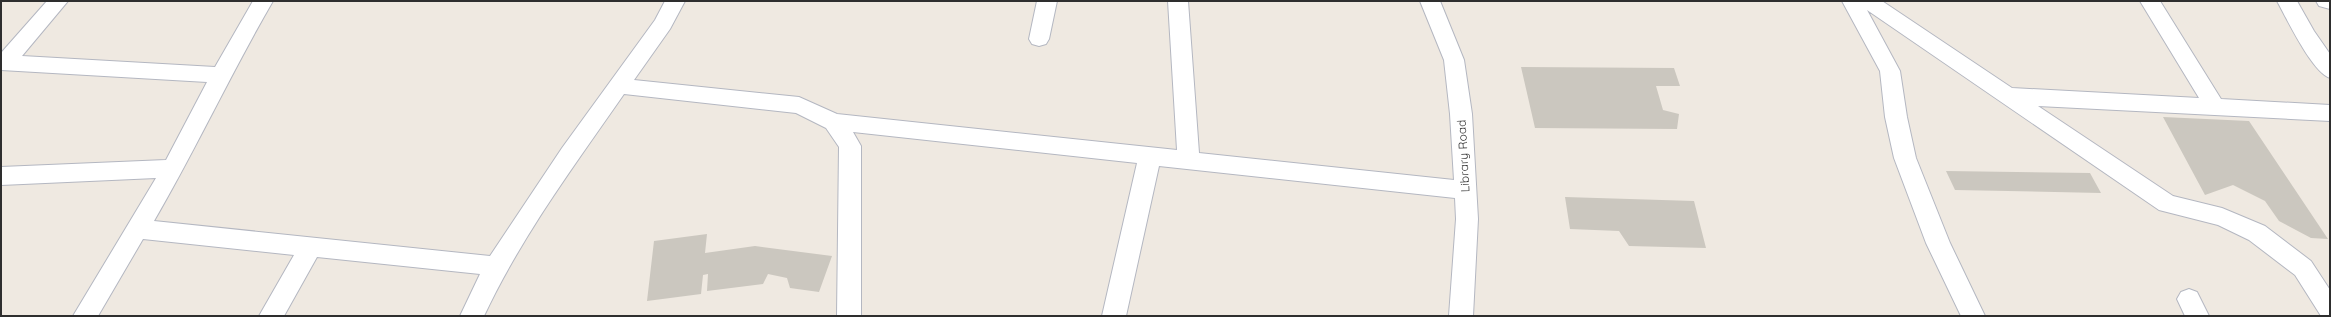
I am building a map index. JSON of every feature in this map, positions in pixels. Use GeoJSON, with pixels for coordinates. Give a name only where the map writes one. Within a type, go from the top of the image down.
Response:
{"type":"FeatureCollection","features":[{"type":"Feature","properties":{"kind":"street"},"geometry":{"type":"LineString","coordinates":[[3,62],[58,1]]}},
{"type":"Feature","properties":{"kind":"street"},"geometry":{"type":"LineString","coordinates":[[85,316],[173,169],[221,75],[263,1]]}},
{"type":"Feature","properties":{"kind":"street"},"geometry":{"type":"LineString","coordinates":[[472,316],[496,266],[663,24],[676,1]]}},
{"type":"Feature","properties":{"kind":"street"},"geometry":{"type":"LineString","coordinates":[[1039,39],[1047,1]]}},
{"type":"Feature","properties":{"kind":"street"},"geometry":{"type":"LineString","coordinates":[[1178,1],[1189,160]]}},
{"type":"Feature","properties":{"kind":"street","name":"Library Road"},"geometry":{"type":"LineString","coordinates":[[1430,1],[1454,60],[1461,114],[1466,219],[1461,316]]}},
{"type":"Feature","properties":{"kind":"street"},"geometry":{"type":"LineString","coordinates":[[1852,1],[1890,71],[1896,117],[1905,158],[1938,243],[1973,316]]}},
{"type":"Feature","properties":{"kind":"street"},"geometry":{"type":"LineString","coordinates":[[1868,1],[2167,204],[2222,217],[2257,233],[2302,268],[2330,310]]}},
{"type":"Feature","properties":{"kind":"street"},"geometry":{"type":"LineString","coordinates":[[2150,1],[2214,107]]}},
{"type":"Feature","properties":{"kind":"street"},"geometry":{"type":"LineString","coordinates":[[2287,1],[2306,36],[2330,70]]}},
{"type":"Feature","properties":{"kind":"street"},"geometry":{"type":"LineString","coordinates":[[2326,1],[2330,2]]}},
{"type":"Feature","properties":{"kind":"street"},"geometry":{"type":"LineString","coordinates":[[3,62],[221,75]]}},
{"type":"Feature","properties":{"kind":"street"},"geometry":{"type":"LineString","coordinates":[[619,86],[799,105],[834,122],[1465,190]]}},
{"type":"Feature","properties":{"kind":"street"},"geometry":{"type":"LineString","coordinates":[[2007,96],[2330,113]]}},
{"type":"Feature","properties":{"kind":"street"},"geometry":{"type":"LineString","coordinates":[[834,122],[850,146],[849,316]]}},
{"type":"Feature","properties":{"kind":"street"},"geometry":{"type":"LineString","coordinates":[[1114,316],[1150,156]]}},
{"type":"Feature","properties":{"kind":"street"},"geometry":{"type":"LineString","coordinates":[[1,176],[173,169]]}},
{"type":"Feature","properties":{"kind":"street"},"geometry":{"type":"LineString","coordinates":[[137,229],[496,266]]}},
{"type":"Feature","properties":{"kind":"street"},"geometry":{"type":"LineString","coordinates":[[270,316],[310,248]]}},
{"type":"Feature","properties":{"kind":"building"},"geometry":{"type":"Polygon","coordinates":[[[1521,67],[1674,68],[1680,86],[1656,86],[1663,110],[1679,114],[1677,129],[1535,128],[1521,67]]]}},
{"type":"Feature","properties":{"kind":"building"},"geometry":{"type":"Polygon","coordinates":[[[2163,117],[2249,121],[2328,239],[2311,238],[2279,221],[2265,201],[2233,185],[2205,195],[2163,117]]]}},
{"type":"Feature","properties":{"kind":"building"},"geometry":{"type":"Polygon","coordinates":[[[1946,171],[2090,173],[2101,193],[1955,190],[1946,171]]]}},
{"type":"Feature","properties":{"kind":"building"},"geometry":{"type":"Polygon","coordinates":[[[1565,197],[1694,201],[1706,248],[1629,246],[1619,231],[1570,229],[1565,197]]]}},
{"type":"Feature","properties":{"kind":"building"},"geometry":{"type":"Polygon","coordinates":[[[707,234],[705,253],[755,246],[832,256],[819,292],[790,288],[787,278],[768,274],[763,284],[707,291],[708,274],[703,275],[701,294],[647,301],[654,241],[707,234]]]}}]}
